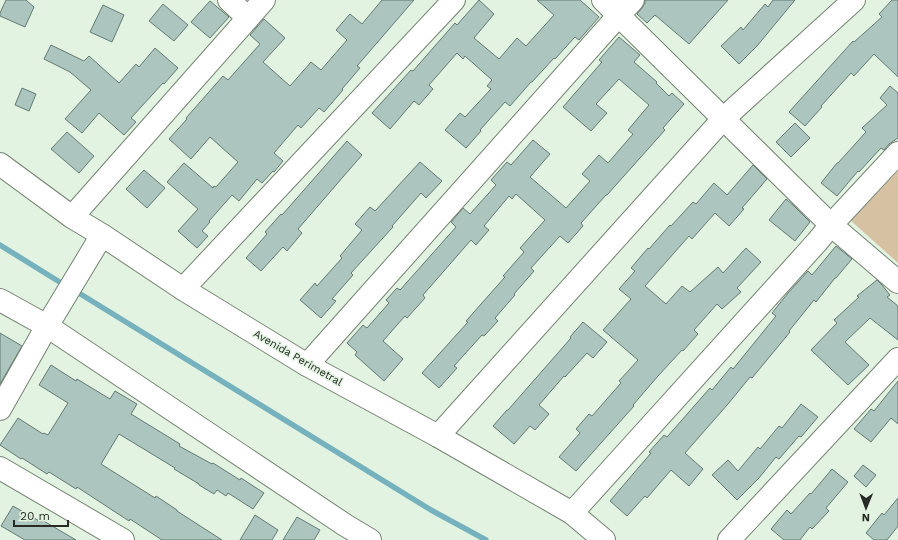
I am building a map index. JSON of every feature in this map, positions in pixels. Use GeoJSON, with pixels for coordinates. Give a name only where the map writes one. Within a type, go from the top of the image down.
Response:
{"type":"FeatureCollection","features":[{"type":"Feature","properties":{"kind":"street"},"geometry":{"type":"LineString","coordinates":[[229,0],[248,18]]}},
{"type":"Feature","properties":{"kind":"street"},"geometry":{"type":"LineString","coordinates":[[72,217],[264,0]]}},
{"type":"Feature","properties":{"kind":"street"},"geometry":{"type":"LineString","coordinates":[[183,289],[454,0]]}},
{"type":"Feature","properties":{"kind":"street"},"geometry":{"type":"LineString","coordinates":[[603,0],[626,7],[723,119],[831,225],[898,282]]}},
{"type":"Feature","properties":{"kind":"street"},"geometry":{"type":"LineString","coordinates":[[438,436],[723,119],[854,0]]}},
{"type":"Feature","properties":{"kind":"street"},"geometry":{"type":"LineString","coordinates":[[307,365],[626,7]]}},
{"type":"Feature","properties":{"kind":"street"},"geometry":{"type":"LineString","coordinates":[[572,514],[831,225],[898,154]]}},
{"type":"Feature","properties":{"kind":"street","name":"Avenida Perimetral"},"geometry":{"type":"LineString","coordinates":[[0,164],[72,217],[102,235],[183,289],[307,365],[438,436],[572,514],[604,540]]}},
{"type":"Feature","properties":{"kind":"street"},"geometry":{"type":"LineString","coordinates":[[0,409],[52,317],[102,235]]}},
{"type":"Feature","properties":{"kind":"street"},"geometry":{"type":"LineString","coordinates":[[0,300],[52,317],[341,532],[370,540]]}},
{"type":"Feature","properties":{"kind":"street"},"geometry":{"type":"LineString","coordinates":[[729,540],[898,358]]}},
{"type":"Feature","properties":{"kind":"street"},"geometry":{"type":"LineString","coordinates":[[0,468],[123,540]]}},
{"type":"Feature","properties":{"kind":"shaded area"},"geometry":{"type":"Polygon","coordinates":[[[898,171],[898,263],[849,219],[898,171]]]}},
{"type":"Feature","properties":{"kind":"building"},"geometry":{"type":"Polygon","coordinates":[[[6,0],[26,0],[34,7],[25,27],[0,16],[6,0]]]}},
{"type":"Feature","properties":{"kind":"building"},"geometry":{"type":"Polygon","coordinates":[[[382,0],[414,0],[357,66],[360,68],[324,112],[319,108],[301,128],[298,125],[274,153],[283,161],[274,172],[273,171],[262,183],[257,179],[239,201],[232,195],[209,221],[210,222],[202,231],[208,236],[197,248],[178,231],[198,209],[167,182],[184,163],[213,188],[214,186],[216,187],[238,162],[210,137],[191,159],[169,139],[223,76],[228,80],[260,44],[250,35],[264,19],[285,38],[263,62],[290,86],[311,62],[321,70],[347,40],[336,30],[350,14],[362,24],[382,0]]]}},
{"type":"Feature","properties":{"kind":"building"},"geometry":{"type":"Polygon","coordinates":[[[479,0],[494,14],[474,38],[499,59],[517,38],[526,46],[554,15],[537,0],[580,0],[599,17],[579,40],[575,37],[555,59],[554,58],[510,106],[505,102],[466,148],[445,130],[460,113],[465,117],[491,89],[487,86],[492,80],[465,56],[463,59],[457,53],[429,85],[433,89],[419,105],[414,101],[390,129],[372,113],[411,70],[413,71],[455,23],[457,25],[479,0]]]}},
{"type":"Feature","properties":{"kind":"building"},"geometry":{"type":"Polygon","coordinates":[[[645,0],[728,0],[689,44],[655,15],[647,23],[637,14],[645,3],[645,0]]]}},
{"type":"Feature","properties":{"kind":"building"},"geometry":{"type":"Polygon","coordinates":[[[773,0],[795,0],[757,46],[739,64],[721,46],[741,27],[743,30],[765,4],[768,7],[773,0]]]}},
{"type":"Feature","properties":{"kind":"building"},"geometry":{"type":"Polygon","coordinates":[[[892,0],[898,0],[898,77],[874,54],[854,76],[851,73],[805,126],[789,112],[853,41],[854,42],[882,17],[879,14],[892,0]]]}},
{"type":"Feature","properties":{"kind":"building"},"geometry":{"type":"Polygon","coordinates":[[[210,1],[229,17],[210,38],[191,22],[210,1]]]}},
{"type":"Feature","properties":{"kind":"building"},"geometry":{"type":"Polygon","coordinates":[[[163,4],[188,25],[174,41],[149,21],[163,4]]]}},
{"type":"Feature","properties":{"kind":"building"},"geometry":{"type":"Polygon","coordinates":[[[103,5],[124,15],[112,42],[90,32],[103,5]]]}},
{"type":"Feature","properties":{"kind":"building"},"geometry":{"type":"Polygon","coordinates":[[[619,37],[640,55],[634,62],[657,82],[656,83],[669,96],[672,93],[684,104],[663,128],[665,130],[581,223],[583,226],[568,243],[560,236],[531,268],[534,271],[495,318],[498,321],[484,336],[482,335],[454,366],[457,368],[439,388],[422,373],[468,322],[466,321],[505,277],[503,276],[524,252],[520,248],[545,220],[516,194],[512,199],[509,196],[484,226],[489,230],[476,245],[471,240],[423,295],[425,298],[407,318],[405,316],[383,341],[403,359],[384,381],[355,355],[357,352],[347,343],[363,325],[367,328],[389,303],[386,300],[397,288],[400,290],[456,227],[451,222],[463,208],[470,214],[496,185],[491,180],[507,162],[511,165],[533,140],[550,154],[530,177],[566,208],[590,181],[582,174],[599,155],[608,163],[633,134],[628,130],[649,105],[619,79],[596,104],[607,113],[591,131],[563,107],[602,62],[599,60],[619,37]]]}},
{"type":"Feature","properties":{"kind":"building"},"geometry":{"type":"Polygon","coordinates":[[[51,45],[84,61],[89,56],[119,83],[136,64],[139,67],[155,48],[178,68],[131,118],[136,122],[124,135],[99,113],[82,133],[65,119],[91,90],[70,72],[44,59],[51,45]]]}},
{"type":"Feature","properties":{"kind":"building"},"geometry":{"type":"Polygon","coordinates":[[[890,86],[898,93],[898,138],[889,144],[884,150],[881,148],[859,172],[858,171],[837,196],[821,183],[837,163],[866,132],[862,128],[887,105],[880,98],[890,86]]]}},
{"type":"Feature","properties":{"kind":"building"},"geometry":{"type":"Polygon","coordinates":[[[22,88],[36,94],[29,111],[15,105],[22,88]]]}},
{"type":"Feature","properties":{"kind":"building"},"geometry":{"type":"Polygon","coordinates":[[[795,123],[810,138],[791,157],[776,142],[795,123]]]}},
{"type":"Feature","properties":{"kind":"building"},"geometry":{"type":"Polygon","coordinates":[[[67,132],[94,156],[79,173],[51,149],[67,132]]]}},
{"type":"Feature","properties":{"kind":"building"},"geometry":{"type":"Polygon","coordinates":[[[347,141],[362,155],[298,229],[302,233],[287,251],[283,247],[261,271],[246,258],[267,234],[265,232],[281,214],[282,215],[347,141]]]}},
{"type":"Feature","properties":{"kind":"building"},"geometry":{"type":"Polygon","coordinates":[[[420,162],[442,181],[426,198],[421,193],[392,226],[393,227],[351,273],[353,275],[332,299],[336,301],[321,318],[300,300],[315,283],[317,286],[342,258],[340,256],[362,230],[355,224],[370,207],[375,211],[420,162]]]}},
{"type":"Feature","properties":{"kind":"building"},"geometry":{"type":"Polygon","coordinates":[[[753,165],[767,179],[742,208],[744,209],[729,226],[715,213],[692,239],[689,236],[645,286],[666,304],[682,286],[690,292],[718,267],[723,273],[746,248],[761,262],[737,288],[741,292],[722,309],[717,304],[694,330],[698,334],[658,376],[633,405],[634,406],[576,471],[559,457],[580,433],[576,429],[589,414],[592,416],[621,383],[619,381],[638,360],[603,330],[631,299],[619,289],[635,271],[631,268],[670,225],[671,226],[693,202],[696,204],[714,183],[727,195],[753,165]]]}},
{"type":"Feature","properties":{"kind":"building"},"geometry":{"type":"Polygon","coordinates":[[[144,170],[165,188],[147,208],[126,189],[144,170]]]}},
{"type":"Feature","properties":{"kind":"building"},"geometry":{"type":"Polygon","coordinates":[[[786,199],[810,222],[795,241],[769,220],[786,199]]]}},
{"type":"Feature","properties":{"kind":"building"},"geometry":{"type":"Polygon","coordinates":[[[836,246],[852,259],[816,302],[814,300],[752,378],[750,377],[685,453],[703,469],[689,486],[671,470],[647,498],[645,496],[627,516],[610,501],[651,453],[649,452],[664,435],[667,437],[710,388],[712,390],[731,367],[733,369],[776,316],[772,313],[788,293],[808,271],[812,275],[836,246]]]}},
{"type":"Feature","properties":{"kind":"building"},"geometry":{"type":"Polygon","coordinates":[[[877,280],[890,295],[887,297],[898,306],[898,340],[870,318],[845,342],[869,365],[848,385],[811,350],[837,323],[834,320],[859,297],[857,296],[877,280]]]}},
{"type":"Feature","properties":{"kind":"building"},"geometry":{"type":"Polygon","coordinates":[[[583,322],[607,342],[593,358],[587,353],[565,377],[564,376],[539,405],[549,414],[535,430],[530,426],[514,444],[493,426],[571,338],[570,337],[583,322]]]}},
{"type":"Feature","properties":{"kind":"building"},"geometry":{"type":"Polygon","coordinates":[[[0,333],[22,346],[0,384],[0,333]]]}},
{"type":"Feature","properties":{"kind":"building"},"geometry":{"type":"Polygon","coordinates":[[[51,365],[76,381],[77,379],[110,399],[115,391],[137,404],[131,414],[180,444],[179,446],[212,464],[213,463],[240,480],[241,478],[264,493],[253,509],[228,493],[226,496],[217,490],[214,494],[119,434],[101,464],[155,498],[156,496],[222,540],[162,540],[130,519],[129,521],[77,487],[76,489],[49,472],[47,474],[22,458],[21,459],[0,445],[18,418],[43,434],[48,435],[68,403],[39,385],[51,365]]]}},
{"type":"Feature","properties":{"kind":"building"},"geometry":{"type":"Polygon","coordinates":[[[898,381],[898,424],[891,418],[871,442],[854,429],[871,409],[874,411],[898,381]]]}},
{"type":"Feature","properties":{"kind":"building"},"geometry":{"type":"Polygon","coordinates":[[[801,404],[818,417],[779,459],[776,457],[759,478],[737,500],[712,475],[728,460],[738,471],[758,447],[760,449],[779,426],[782,428],[801,404]]]}},
{"type":"Feature","properties":{"kind":"building"},"geometry":{"type":"Polygon","coordinates":[[[863,465],[876,475],[866,487],[854,476],[863,465]]]}},
{"type":"Feature","properties":{"kind":"building"},"geometry":{"type":"Polygon","coordinates":[[[832,469],[848,482],[826,508],[829,511],[812,529],[810,527],[800,540],[784,540],[771,529],[787,510],[791,514],[810,493],[811,494],[832,469]]]}},
{"type":"Feature","properties":{"kind":"building"},"geometry":{"type":"Polygon","coordinates":[[[898,498],[898,526],[887,540],[874,540],[866,533],[882,513],[884,515],[898,498]]]}},
{"type":"Feature","properties":{"kind":"building"},"geometry":{"type":"Polygon","coordinates":[[[13,506],[41,522],[42,520],[76,540],[25,540],[1,526],[13,506]]]}},
{"type":"Feature","properties":{"kind":"building"},"geometry":{"type":"Polygon","coordinates":[[[255,515],[278,530],[272,540],[240,540],[255,515]]]}},
{"type":"Feature","properties":{"kind":"building"},"geometry":{"type":"Polygon","coordinates":[[[297,517],[320,530],[314,540],[283,540],[297,517]]]}},
{"type":"Feature","properties":{"kind":"waterway"},"geometry":{"type":"LineString","coordinates":[[0,245],[66,286]]}},
{"type":"Feature","properties":{"kind":"waterway"},"geometry":{"type":"LineString","coordinates":[[74,290],[431,510],[486,540]]}}]}
